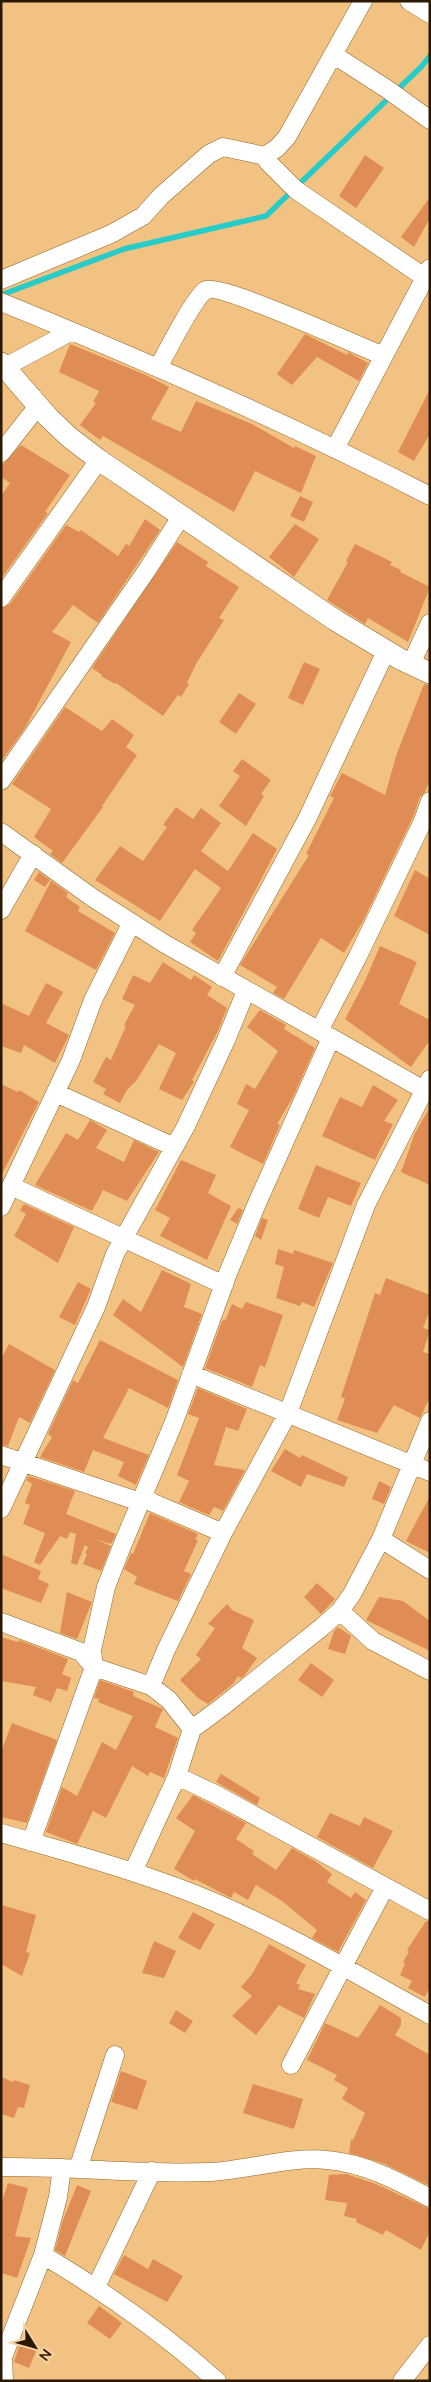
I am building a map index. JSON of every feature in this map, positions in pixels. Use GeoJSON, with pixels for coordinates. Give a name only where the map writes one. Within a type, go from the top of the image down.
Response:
{"type":"FeatureCollection","features":[{"type":"Feature","properties":{"kind":"street"},"geometry":{"type":"LineString","coordinates":[[1,280],[111,234],[142,216],[161,196],[210,154],[224,148],[265,156],[277,148],[287,137],[363,1]]}},
{"type":"Feature","properties":{"kind":"street"},"geometry":{"type":"LineString","coordinates":[[409,1],[430,14]]}},
{"type":"Feature","properties":{"kind":"street"},"geometry":{"type":"LineString","coordinates":[[334,55],[430,120]]}},
{"type":"Feature","properties":{"kind":"street"},"geometry":{"type":"LineString","coordinates":[[265,156],[268,162],[291,185],[428,276],[335,449]]}},
{"type":"Feature","properties":{"kind":"street"},"geometry":{"type":"LineString","coordinates":[[158,368],[193,305],[203,292],[213,288],[263,306],[384,356]]}},
{"type":"Feature","properties":{"kind":"street"},"geometry":{"type":"LineString","coordinates":[[1,302],[158,368],[335,449],[430,496]]}},
{"type":"Feature","properties":{"kind":"street"},"geometry":{"type":"LineString","coordinates":[[72,331],[3,365],[38,406],[69,437],[99,460],[182,515],[264,574],[386,651],[420,669],[430,623]]}},
{"type":"Feature","properties":{"kind":"street"},"geometry":{"type":"LineString","coordinates":[[1,453],[38,406]]}},
{"type":"Feature","properties":{"kind":"street"},"geometry":{"type":"LineString","coordinates":[[1,598],[99,460]]}},
{"type":"Feature","properties":{"kind":"street"},"geometry":{"type":"LineString","coordinates":[[1,781],[147,570],[182,515]]}},
{"type":"Feature","properties":{"kind":"street"},"geometry":{"type":"LineString","coordinates":[[222,977],[307,819],[386,651]]}},
{"type":"Feature","properties":{"kind":"street"},"geometry":{"type":"LineString","coordinates":[[31,1842],[94,1667],[92,1650],[106,1587],[191,1374],[224,1285],[325,1035],[358,956],[423,821],[430,801]]}},
{"type":"Feature","properties":{"kind":"street"},"geometry":{"type":"LineString","coordinates":[[1,832],[131,924],[325,1035],[428,1085],[366,1205],[288,1413],[223,1533],[166,1650],[151,1686]]}},
{"type":"Feature","properties":{"kind":"street"},"geometry":{"type":"LineString","coordinates":[[1,910],[33,854]]}},
{"type":"Feature","properties":{"kind":"street"},"geometry":{"type":"LineString","coordinates":[[1,1207],[8,1182],[56,1093],[94,1000],[131,924]]}},
{"type":"Feature","properties":{"kind":"street"},"geometry":{"type":"LineString","coordinates":[[1,1509],[21,1462],[96,1307],[123,1239],[174,1147],[226,1040],[246,991]]}},
{"type":"Feature","properties":{"kind":"street"},"geometry":{"type":"LineString","coordinates":[[56,1093],[174,1147]]}},
{"type":"Feature","properties":{"kind":"street"},"geometry":{"type":"LineString","coordinates":[[8,1182],[123,1239],[224,1285]]}},
{"type":"Feature","properties":{"kind":"street"},"geometry":{"type":"LineString","coordinates":[[191,1374],[430,1472]]}},
{"type":"Feature","properties":{"kind":"street"},"geometry":{"type":"LineString","coordinates":[[134,1872],[177,1776],[192,1729],[222,1708],[340,1611],[364,1575],[430,1421]]}},
{"type":"Feature","properties":{"kind":"street"},"geometry":{"type":"LineString","coordinates":[[1,1455],[141,1500],[223,1533]]}},
{"type":"Feature","properties":{"kind":"street"},"geometry":{"type":"LineString","coordinates":[[381,1539],[430,1570]]}},
{"type":"Feature","properties":{"kind":"street"},"geometry":{"type":"LineString","coordinates":[[340,1611],[373,1641],[430,1671]]}},
{"type":"Feature","properties":{"kind":"street"},"geometry":{"type":"LineString","coordinates":[[1,1622],[81,1652],[94,1667],[151,1686],[168,1700],[192,1729]]}},
{"type":"Feature","properties":{"kind":"street"},"geometry":{"type":"LineString","coordinates":[[177,1776],[215,1794],[430,1911]]}},
{"type":"Feature","properties":{"kind":"street"},"geometry":{"type":"LineString","coordinates":[[1,1833],[134,1872],[215,1902],[428,2011]]}},
{"type":"Feature","properties":{"kind":"street"},"geometry":{"type":"LineString","coordinates":[[291,2064],[385,1887]]}},
{"type":"Feature","properties":{"kind":"street"},"geometry":{"type":"LineString","coordinates":[[4,2381],[3,2357],[5,2347],[43,2255],[58,2197],[115,2055]]}},
{"type":"Feature","properties":{"kind":"street"},"geometry":{"type":"LineString","coordinates":[[1,2167],[209,2172],[250,2169],[295,2160],[327,2160],[376,2172],[430,2198]]}},
{"type":"Feature","properties":{"kind":"street"},"geometry":{"type":"LineString","coordinates":[[96,2287],[152,2171]]}},
{"type":"Feature","properties":{"kind":"street"},"geometry":{"type":"LineString","coordinates":[[43,2255],[131,2310],[184,2351],[214,2380]]}},
{"type":"Feature","properties":{"kind":"street"},"geometry":{"type":"LineString","coordinates":[[402,2381],[430,2345]]}},
{"type":"Feature","properties":{"kind":"building"},"geometry":{"type":"Polygon","coordinates":[[[365,155],[384,168],[356,208],[339,196],[365,155]]]}},
{"type":"Feature","properties":{"kind":"building"},"geometry":{"type":"Polygon","coordinates":[[[430,197],[430,218],[414,247],[401,237],[430,197]]]}},
{"type":"Feature","properties":{"kind":"building"},"geometry":{"type":"Polygon","coordinates":[[[305,334],[347,355],[348,352],[368,363],[359,381],[317,357],[292,385],[277,374],[305,334]]]}},
{"type":"Feature","properties":{"kind":"building"},"geometry":{"type":"Polygon","coordinates":[[[70,344],[146,375],[169,387],[151,419],[181,432],[196,401],[252,424],[294,448],[295,446],[316,456],[301,493],[255,471],[234,512],[103,436],[100,440],[80,425],[96,403],[93,402],[99,391],[59,372],[70,344]]]}},
{"type":"Feature","properties":{"kind":"building"},"geometry":{"type":"Polygon","coordinates":[[[430,389],[430,434],[414,461],[398,452],[430,389]]]}},
{"type":"Feature","properties":{"kind":"building"},"geometry":{"type":"Polygon","coordinates":[[[21,445],[70,475],[45,512],[48,513],[1,579],[1,496],[10,483],[1,477],[1,466],[21,445]]]}},
{"type":"Feature","properties":{"kind":"building"},"geometry":{"type":"Polygon","coordinates":[[[300,496],[313,502],[304,522],[290,516],[300,496]]]}},
{"type":"Feature","properties":{"kind":"building"},"geometry":{"type":"Polygon","coordinates":[[[145,519],[160,530],[98,623],[73,605],[52,632],[71,642],[25,728],[1,762],[1,608],[10,604],[66,525],[79,532],[81,530],[118,556],[126,544],[129,546],[145,519]]]}},
{"type":"Feature","properties":{"kind":"building"},"geometry":{"type":"Polygon","coordinates":[[[295,524],[319,539],[294,577],[269,557],[295,524]]]}},
{"type":"Feature","properties":{"kind":"building"},"geometry":{"type":"Polygon","coordinates":[[[177,542],[208,562],[206,566],[239,587],[219,618],[224,620],[196,664],[187,683],[189,684],[181,697],[178,695],[163,716],[116,683],[101,676],[92,668],[177,542]]]}},
{"type":"Feature","properties":{"kind":"building"},"geometry":{"type":"Polygon","coordinates":[[[355,544],[392,562],[390,565],[401,570],[400,572],[430,587],[408,642],[368,618],[365,624],[327,600],[348,562],[346,561],[355,544]]]}},
{"type":"Feature","properties":{"kind":"building"},"geometry":{"type":"Polygon","coordinates":[[[304,662],[320,669],[303,705],[288,698],[304,662]]]}},
{"type":"Feature","properties":{"kind":"building"},"geometry":{"type":"Polygon","coordinates":[[[424,684],[430,685],[430,779],[425,792],[420,797],[413,817],[363,921],[344,953],[321,938],[284,999],[273,993],[277,987],[240,965],[309,855],[306,854],[334,798],[330,796],[342,773],[385,795],[397,753],[424,684]]]}},
{"type":"Feature","properties":{"kind":"building"},"geometry":{"type":"Polygon","coordinates":[[[239,693],[256,704],[236,734],[219,722],[239,693]]]}},
{"type":"Feature","properties":{"kind":"building"},"geometry":{"type":"Polygon","coordinates":[[[65,707],[102,731],[112,719],[134,735],[126,747],[137,755],[103,807],[62,863],[50,854],[53,851],[34,837],[51,809],[12,784],[65,707]]]}},
{"type":"Feature","properties":{"kind":"building"},"geometry":{"type":"Polygon","coordinates":[[[242,759],[271,780],[261,794],[264,796],[246,826],[219,806],[240,776],[233,771],[242,759]]]}},
{"type":"Feature","properties":{"kind":"building"},"geometry":{"type":"Polygon","coordinates":[[[176,807],[193,819],[201,808],[221,823],[201,851],[228,871],[253,833],[277,849],[218,961],[190,942],[196,933],[192,930],[221,888],[195,869],[160,921],[95,880],[120,846],[143,861],[167,827],[163,825],[176,807]]]}},
{"type":"Feature","properties":{"kind":"building"},"geometry":{"type":"Polygon","coordinates":[[[415,870],[430,879],[430,935],[394,916],[415,870]]]}},
{"type":"Feature","properties":{"kind":"building"},"geometry":{"type":"Polygon","coordinates":[[[39,872],[50,880],[45,887],[34,880],[39,872]]]}},
{"type":"Feature","properties":{"kind":"building"},"geometry":{"type":"Polygon","coordinates":[[[51,881],[68,893],[66,897],[80,907],[78,911],[115,933],[96,970],[25,931],[51,881]]]}},
{"type":"Feature","properties":{"kind":"building"},"geometry":{"type":"Polygon","coordinates":[[[380,946],[417,962],[399,1004],[430,1020],[430,1040],[411,1067],[345,1019],[364,983],[380,946]]]}},
{"type":"Feature","properties":{"kind":"building"},"geometry":{"type":"Polygon","coordinates":[[[163,962],[191,980],[194,975],[212,987],[207,995],[227,1008],[218,1031],[192,1080],[194,1082],[182,1100],[159,1089],[176,1053],[159,1044],[120,1103],[103,1094],[106,1089],[93,1082],[106,1057],[111,1060],[126,1026],[124,1025],[135,1005],[122,999],[133,975],[150,983],[163,962]]]}},
{"type":"Feature","properties":{"kind":"building"},"geometry":{"type":"Polygon","coordinates":[[[46,983],[63,992],[46,1023],[69,1035],[55,1063],[24,1045],[21,1053],[1,1046],[1,1003],[29,1016],[46,983]]]}},
{"type":"Feature","properties":{"kind":"building"},"geometry":{"type":"Polygon","coordinates":[[[260,1010],[286,1025],[284,1029],[315,1048],[292,1099],[277,1124],[280,1125],[263,1164],[230,1147],[249,1110],[237,1104],[246,1084],[255,1089],[278,1051],[247,1027],[260,1010]]]}},
{"type":"Feature","properties":{"kind":"building"},"geometry":{"type":"Polygon","coordinates":[[[1,1084],[18,1092],[19,1090],[39,1102],[1,1176],[1,1084]]]}},
{"type":"Feature","properties":{"kind":"building"},"geometry":{"type":"Polygon","coordinates":[[[373,1085],[398,1100],[384,1121],[393,1124],[375,1160],[322,1136],[340,1097],[362,1107],[373,1085]]]}},
{"type":"Feature","properties":{"kind":"building"},"geometry":{"type":"Polygon","coordinates":[[[430,1107],[430,1185],[401,1172],[415,1133],[430,1107]]]}},
{"type":"Feature","properties":{"kind":"building"},"geometry":{"type":"Polygon","coordinates":[[[90,1120],[107,1130],[96,1148],[124,1162],[134,1140],[159,1152],[127,1201],[103,1190],[92,1211],[35,1185],[66,1133],[78,1140],[90,1120]]]}},
{"type":"Feature","properties":{"kind":"building"},"geometry":{"type":"Polygon","coordinates":[[[181,1160],[216,1175],[208,1193],[231,1206],[207,1260],[160,1236],[170,1218],[155,1210],[181,1160]]]}},
{"type":"Feature","properties":{"kind":"building"},"geometry":{"type":"Polygon","coordinates":[[[316,1165],[361,1183],[351,1206],[328,1197],[319,1218],[298,1209],[316,1165]]]}},
{"type":"Feature","properties":{"kind":"building"},"geometry":{"type":"Polygon","coordinates":[[[24,1204],[74,1227],[58,1263],[14,1236],[26,1214],[20,1210],[24,1204]]]}},
{"type":"Feature","properties":{"kind":"building"},"geometry":{"type":"Polygon","coordinates":[[[238,1208],[243,1210],[237,1224],[230,1220],[238,1208]]]}},
{"type":"Feature","properties":{"kind":"building"},"geometry":{"type":"Polygon","coordinates":[[[262,1218],[268,1220],[261,1240],[255,1236],[262,1218]]]}},
{"type":"Feature","properties":{"kind":"building"},"geometry":{"type":"Polygon","coordinates":[[[278,1249],[293,1254],[294,1250],[333,1263],[314,1307],[302,1302],[300,1306],[276,1298],[284,1267],[275,1264],[278,1249]]]}},
{"type":"Feature","properties":{"kind":"building"},"geometry":{"type":"Polygon","coordinates":[[[162,1270],[191,1284],[184,1307],[202,1314],[183,1367],[113,1315],[123,1299],[141,1312],[162,1270]]]}},
{"type":"Feature","properties":{"kind":"building"},"geometry":{"type":"Polygon","coordinates":[[[386,1278],[430,1295],[430,1310],[423,1328],[430,1330],[423,1352],[430,1354],[430,1397],[420,1418],[394,1405],[377,1433],[337,1420],[345,1399],[341,1397],[375,1293],[380,1295],[386,1278]]]}},
{"type":"Feature","properties":{"kind":"building"},"geometry":{"type":"Polygon","coordinates":[[[78,1282],[91,1289],[75,1325],[59,1317],[78,1282]]]}},
{"type":"Feature","properties":{"kind":"building"},"geometry":{"type":"Polygon","coordinates":[[[246,1302],[283,1315],[265,1367],[260,1365],[252,1387],[205,1368],[222,1321],[226,1319],[232,1304],[242,1309],[246,1302]]]}},
{"type":"Feature","properties":{"kind":"building"},"geometry":{"type":"Polygon","coordinates":[[[100,1340],[178,1380],[168,1408],[129,1388],[103,1438],[149,1455],[136,1485],[118,1476],[124,1462],[93,1450],[84,1472],[40,1457],[52,1437],[48,1434],[73,1380],[78,1383],[100,1340]]]}},
{"type":"Feature","properties":{"kind":"building"},"geometry":{"type":"Polygon","coordinates":[[[9,1344],[55,1370],[30,1423],[19,1417],[8,1446],[1,1445],[1,1359],[9,1344]]]}},
{"type":"Feature","properties":{"kind":"building"},"geometry":{"type":"Polygon","coordinates":[[[198,1388],[247,1409],[238,1431],[226,1427],[214,1465],[245,1470],[223,1511],[214,1507],[209,1515],[179,1502],[189,1481],[177,1475],[199,1418],[188,1414],[198,1388]]]}},
{"type":"Feature","properties":{"kind":"building"},"geometry":{"type":"Polygon","coordinates":[[[285,1449],[300,1458],[302,1455],[348,1477],[344,1487],[307,1474],[301,1487],[271,1471],[285,1449]]]}},
{"type":"Feature","properties":{"kind":"building"},"geometry":{"type":"Polygon","coordinates":[[[29,1476],[75,1491],[66,1514],[116,1534],[111,1544],[95,1539],[111,1546],[101,1571],[83,1564],[88,1547],[85,1545],[77,1565],[71,1563],[76,1534],[70,1532],[67,1539],[60,1536],[40,1565],[34,1562],[45,1533],[23,1524],[30,1505],[25,1503],[32,1484],[26,1480],[29,1476]]]}},
{"type":"Feature","properties":{"kind":"building"},"geometry":{"type":"Polygon","coordinates":[[[379,1481],[391,1487],[384,1504],[372,1499],[379,1481]]]}},
{"type":"Feature","properties":{"kind":"building"},"geometry":{"type":"Polygon","coordinates":[[[430,1496],[430,1553],[406,1541],[430,1496]]]}},
{"type":"Feature","properties":{"kind":"building"},"geometry":{"type":"Polygon","coordinates":[[[150,1513],[198,1534],[195,1539],[198,1540],[184,1571],[191,1574],[178,1601],[134,1584],[137,1577],[124,1569],[131,1553],[133,1554],[150,1513]]]}},
{"type":"Feature","properties":{"kind":"building"},"geometry":{"type":"Polygon","coordinates":[[[1,1554],[41,1571],[38,1579],[49,1584],[41,1603],[1,1588],[1,1554]]]}},
{"type":"Feature","properties":{"kind":"building"},"geometry":{"type":"Polygon","coordinates":[[[317,1583],[335,1599],[321,1614],[304,1597],[317,1583]]]}},
{"type":"Feature","properties":{"kind":"building"},"geometry":{"type":"Polygon","coordinates":[[[67,1592],[92,1602],[77,1639],[60,1633],[67,1592]]]}},
{"type":"Feature","properties":{"kind":"building"},"geometry":{"type":"Polygon","coordinates":[[[379,1597],[403,1601],[430,1621],[430,1651],[366,1620],[379,1597]]]}},
{"type":"Feature","properties":{"kind":"building"},"geometry":{"type":"Polygon","coordinates":[[[227,1604],[232,1610],[254,1620],[242,1648],[257,1658],[244,1676],[241,1678],[238,1676],[233,1684],[208,1704],[198,1698],[180,1680],[201,1659],[196,1655],[215,1628],[208,1624],[227,1604]]]}},
{"type":"Feature","properties":{"kind":"building"},"geometry":{"type":"Polygon","coordinates":[[[338,1627],[351,1636],[345,1654],[328,1649],[334,1631],[338,1627]]]}},
{"type":"Feature","properties":{"kind":"building"},"geometry":{"type":"Polygon","coordinates":[[[1,1637],[18,1642],[19,1640],[68,1659],[62,1674],[71,1678],[67,1691],[57,1688],[51,1702],[33,1695],[36,1687],[1,1681],[1,1637]]]}},
{"type":"Feature","properties":{"kind":"building"},"geometry":{"type":"Polygon","coordinates":[[[311,1663],[334,1680],[322,1697],[298,1680],[311,1663]]]}},
{"type":"Feature","properties":{"kind":"building"},"geometry":{"type":"Polygon","coordinates":[[[100,1680],[134,1692],[133,1696],[163,1709],[155,1727],[178,1738],[164,1778],[150,1772],[148,1776],[132,1766],[106,1818],[93,1811],[77,1844],[46,1832],[62,1787],[77,1796],[102,1742],[116,1750],[133,1716],[98,1702],[99,1699],[94,1698],[100,1680]]]}},
{"type":"Feature","properties":{"kind":"building"},"geometry":{"type":"Polygon","coordinates":[[[12,1723],[57,1740],[27,1823],[1,1817],[1,1752],[12,1723]]]}},
{"type":"Feature","properties":{"kind":"building"},"geometry":{"type":"Polygon","coordinates":[[[221,1774],[260,1798],[257,1805],[216,1782],[221,1774]]]}},
{"type":"Feature","properties":{"kind":"building"},"geometry":{"type":"Polygon","coordinates":[[[193,1795],[246,1823],[236,1839],[254,1851],[252,1854],[276,1870],[292,1848],[315,1861],[332,1874],[327,1882],[351,1898],[355,1892],[366,1900],[338,1952],[312,1938],[317,1930],[282,1901],[256,1885],[248,1900],[234,1892],[231,1898],[195,1879],[194,1881],[174,1869],[195,1831],[176,1818],[193,1795]]]}},
{"type":"Feature","properties":{"kind":"building"},"geometry":{"type":"Polygon","coordinates":[[[330,1813],[360,1826],[364,1817],[393,1831],[373,1868],[317,1837],[330,1813]]]}},
{"type":"Feature","properties":{"kind":"building"},"geometry":{"type":"Polygon","coordinates":[[[1,1905],[36,1915],[26,1952],[30,1953],[22,1976],[1,1964],[1,1905]]]}},
{"type":"Feature","properties":{"kind":"building"},"geometry":{"type":"Polygon","coordinates":[[[193,1912],[215,1924],[200,1950],[178,1938],[193,1912]]]}},
{"type":"Feature","properties":{"kind":"building"},"geometry":{"type":"Polygon","coordinates":[[[426,1921],[430,1922],[430,1987],[425,1997],[408,1988],[412,1981],[400,1975],[405,1964],[403,1962],[409,1952],[407,1950],[426,1921]]]}},
{"type":"Feature","properties":{"kind":"building"},"geometry":{"type":"Polygon","coordinates":[[[154,1941],[176,1951],[164,1978],[142,1973],[154,1941]]]}},
{"type":"Feature","properties":{"kind":"building"},"geometry":{"type":"Polygon","coordinates":[[[269,1944],[306,1965],[296,1983],[300,1985],[298,1989],[315,1994],[304,2018],[279,2005],[256,2035],[232,2016],[252,1996],[241,1987],[252,1974],[269,1944]]]}},
{"type":"Feature","properties":{"kind":"building"},"geometry":{"type":"Polygon","coordinates":[[[380,2005],[401,2018],[401,2025],[395,2035],[430,2055],[430,2186],[385,2164],[349,2153],[351,2139],[353,2140],[365,2113],[342,2099],[348,2088],[334,2080],[337,2075],[307,2060],[325,2023],[358,2038],[380,2005]]]}},
{"type":"Feature","properties":{"kind":"building"},"geometry":{"type":"Polygon","coordinates":[[[176,2010],[193,2021],[185,2033],[169,2023],[176,2010]]]}},
{"type":"Feature","properties":{"kind":"building"},"geometry":{"type":"Polygon","coordinates":[[[121,2071],[147,2081],[137,2110],[111,2102],[121,2071]]]}},
{"type":"Feature","properties":{"kind":"building"},"geometry":{"type":"Polygon","coordinates":[[[1,2077],[13,2082],[14,2080],[30,2085],[24,2108],[18,2107],[14,2118],[1,2114],[1,2077]]]}},
{"type":"Feature","properties":{"kind":"building"},"geometry":{"type":"Polygon","coordinates":[[[253,2084],[303,2099],[294,2129],[243,2113],[253,2084]]]}},
{"type":"Feature","properties":{"kind":"building"},"geometry":{"type":"Polygon","coordinates":[[[346,2174],[376,2184],[430,2209],[430,2231],[421,2250],[386,2230],[383,2235],[356,2222],[357,2219],[344,2216],[347,2203],[325,2200],[329,2175],[346,2174]]]}},
{"type":"Feature","properties":{"kind":"building"},"geometry":{"type":"Polygon","coordinates":[[[8,2183],[28,2188],[15,2236],[31,2238],[17,2278],[1,2273],[1,2204],[8,2183]]]}},
{"type":"Feature","properties":{"kind":"building"},"geometry":{"type":"Polygon","coordinates":[[[77,2185],[91,2191],[65,2256],[55,2250],[63,2220],[77,2185]]]}},
{"type":"Feature","properties":{"kind":"building"},"geometry":{"type":"Polygon","coordinates":[[[124,2255],[148,2269],[153,2259],[183,2276],[167,2302],[114,2274],[124,2255]]]}},
{"type":"Feature","properties":{"kind":"building"},"geometry":{"type":"Polygon","coordinates":[[[99,2306],[122,2323],[110,2339],[87,2323],[99,2306]]]}},
{"type":"Feature","properties":{"kind":"building"},"geometry":{"type":"Polygon","coordinates":[[[20,2344],[36,2351],[29,2368],[14,2362],[20,2344]]]}},
{"type":"Feature","properties":{"kind":"waterway"},"geometry":{"type":"LineString","coordinates":[[1,295],[124,249],[266,216],[421,67],[430,56]]}}]}
